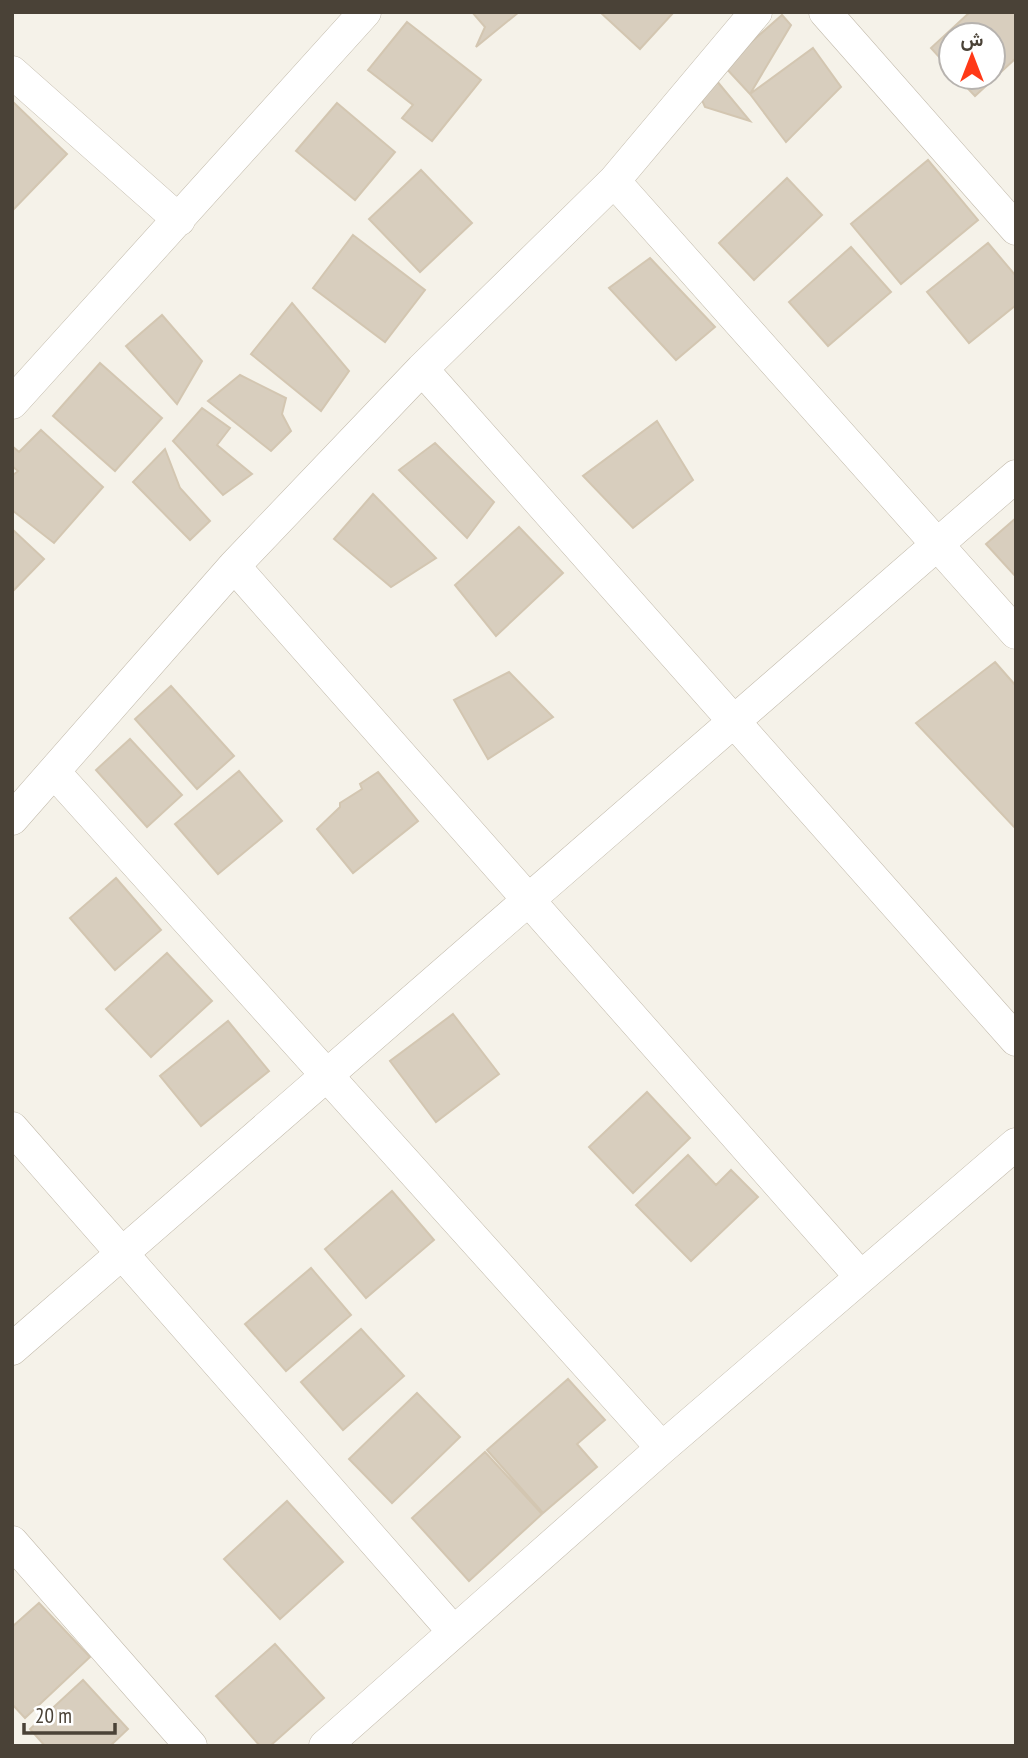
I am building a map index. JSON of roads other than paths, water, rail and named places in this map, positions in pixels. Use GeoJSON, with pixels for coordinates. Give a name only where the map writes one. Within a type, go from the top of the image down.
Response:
{"type":"FeatureCollection","features":[{"type":"Feature","properties":{"kind":"street"},"geometry":{"type":"LineString","coordinates":[[12,403],[365,12]]}},
{"type":"Feature","properties":{"kind":"street"},"geometry":{"type":"LineString","coordinates":[[12,819],[234,566],[422,369],[614,181],[756,12]]}},
{"type":"Feature","properties":{"kind":"street"},"geometry":{"type":"LineString","coordinates":[[825,12],[1016,229]]}},
{"type":"Feature","properties":{"kind":"street"},"geometry":{"type":"LineString","coordinates":[[12,72],[179,220]]}},
{"type":"Feature","properties":{"kind":"street"},"geometry":{"type":"LineString","coordinates":[[614,181],[1016,634]]}},
{"type":"Feature","properties":{"kind":"street"},"geometry":{"type":"LineString","coordinates":[[422,369],[1016,1040]]}},
{"type":"Feature","properties":{"kind":"street"},"geometry":{"type":"LineString","coordinates":[[12,1349],[1016,476]]}},
{"type":"Feature","properties":{"kind":"street"},"geometry":{"type":"LineString","coordinates":[[234,566],[860,1276]]}},
{"type":"Feature","properties":{"kind":"street"},"geometry":{"type":"LineString","coordinates":[[55,773],[662,1448]]}},
{"type":"Feature","properties":{"kind":"street"},"geometry":{"type":"LineString","coordinates":[[12,1128],[453,1631]]}},
{"type":"Feature","properties":{"kind":"street"},"geometry":{"type":"LineString","coordinates":[[341,1740],[453,1631],[860,1276],[1016,1144]]}},
{"type":"Feature","properties":{"kind":"street"},"geometry":{"type":"LineString","coordinates":[[12,1542],[191,1746]]}}]}
